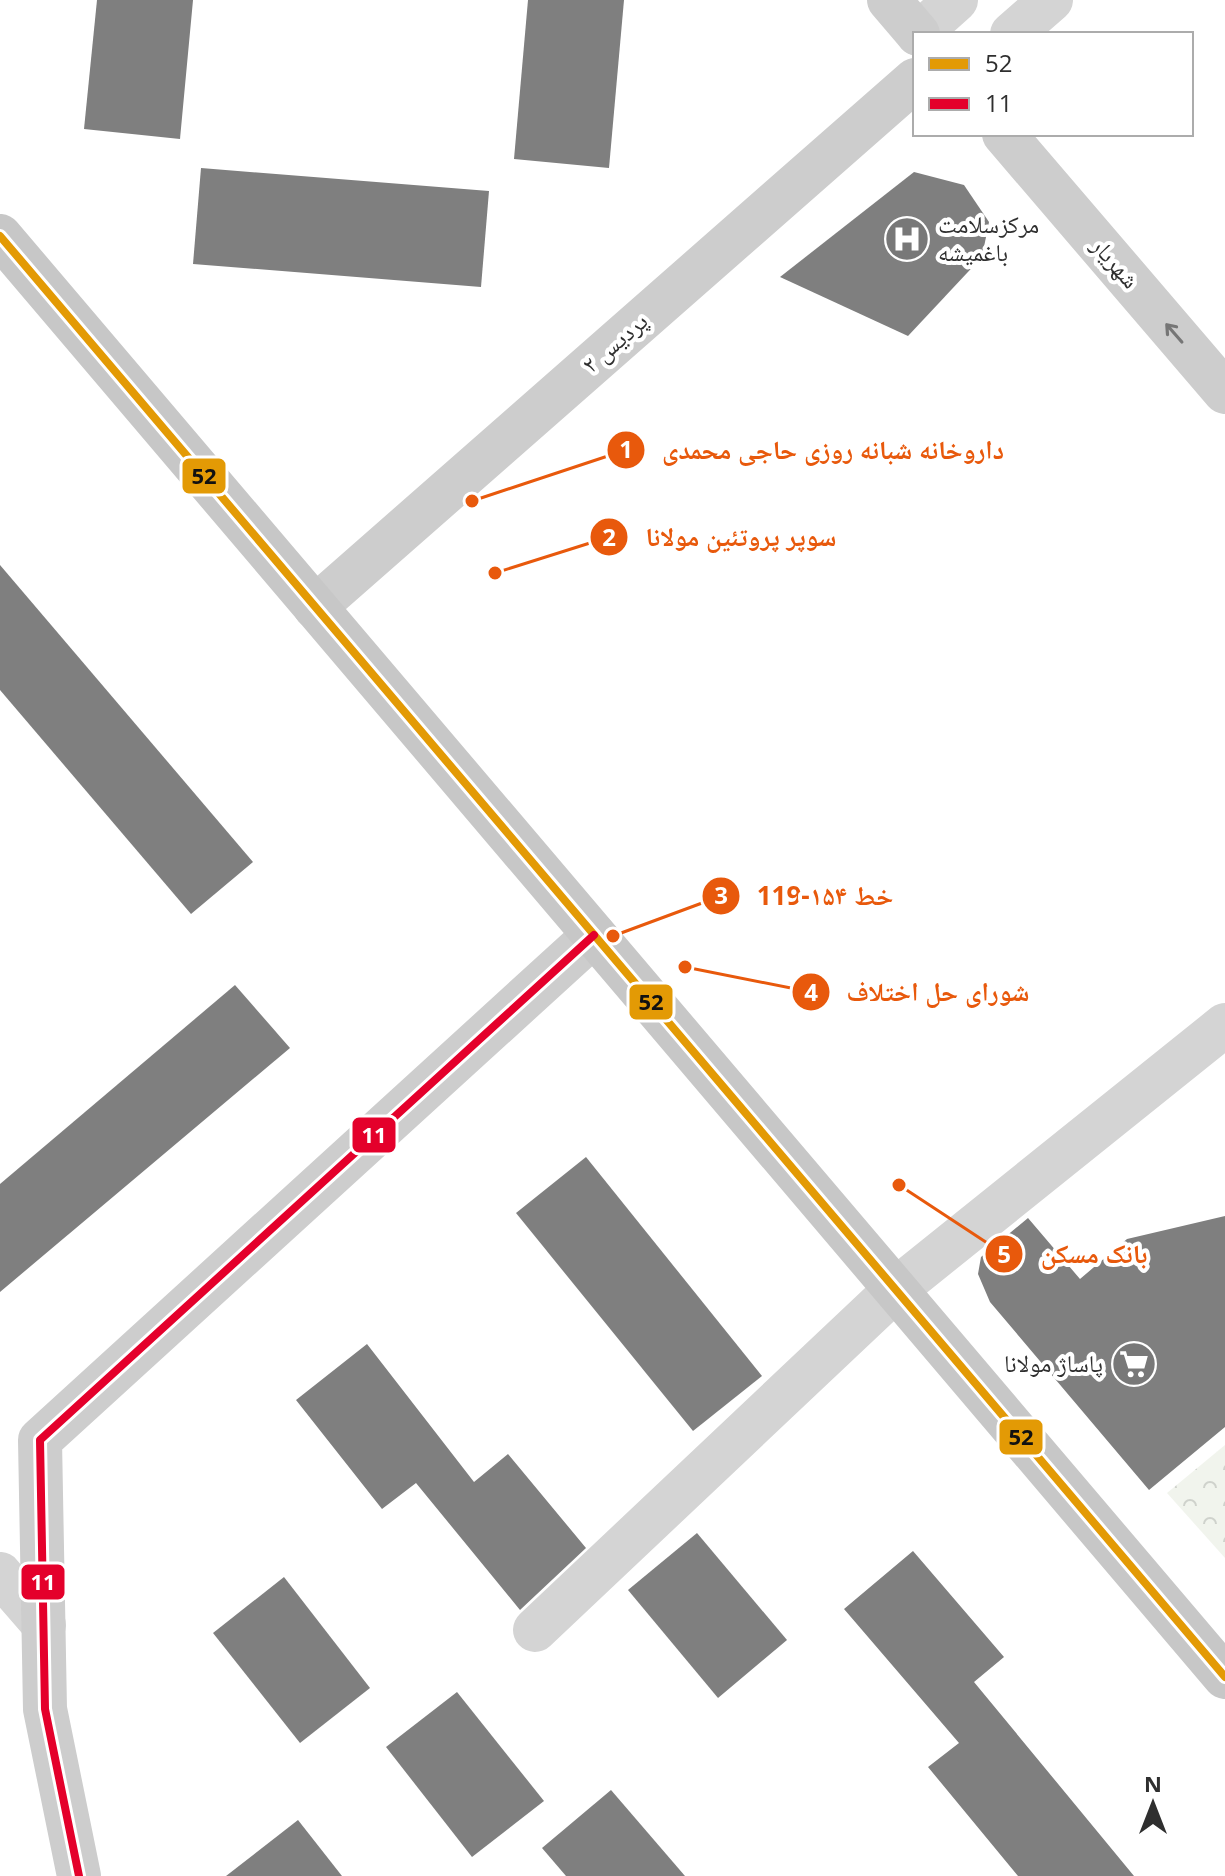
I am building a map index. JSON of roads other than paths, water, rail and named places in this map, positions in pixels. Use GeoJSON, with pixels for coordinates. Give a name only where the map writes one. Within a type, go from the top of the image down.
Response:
{"type":"FeatureCollection","features":[{"type":"Feature","properties":{"kind":"main road"},"geometry":{"type":"LineString","coordinates":[[0,236],[1225,1677]]}},
{"type":"Feature","properties":{"kind":"street"},"geometry":{"type":"LineString","coordinates":[[889,0],[916,32]]}},
{"type":"Feature","properties":{"kind":"street"},"geometry":{"type":"LineString","coordinates":[[920,32],[956,0]]}},
{"type":"Feature","properties":{"kind":"street"},"geometry":{"type":"LineString","coordinates":[[1014,32],[1051,0]]}},
{"type":"Feature","properties":{"kind":"street","name":"پردیس ۲"},"geometry":{"type":"LineString","coordinates":[[315,607],[913,82]]}},
{"type":"Feature","properties":{"kind":"street","name":"شهریار"},"geometry":{"type":"LineString","coordinates":[[1006,136],[1222,384]]}},
{"type":"Feature","properties":{"kind":"street"},"geometry":{"type":"LineString","coordinates":[[79,1876],[45,1709],[40,1440],[594,935]]}},
{"type":"Feature","properties":{"kind":"street"},"geometry":{"type":"LineString","coordinates":[[535,1630],[895,1290],[1225,1025]]}},
{"type":"Feature","properties":{"kind":"street"},"geometry":{"type":"LineString","coordinates":[[0,1574],[44,1625]]}},
{"type":"Feature","properties":{"kind":"place","name":"مرکزسلامت باغمیشه"},"geometry":{"type":"Point","coordinates":[907,239]}},
{"type":"Feature","properties":{"kind":"place","name":"داروخانه شبانه روزی حاجی محمدی"},"geometry":{"type":"Point","coordinates":[472,501]}},
{"type":"Feature","properties":{"kind":"place","name":"سوپر پروتئین مولانا"},"geometry":{"type":"Point","coordinates":[495,573]}},
{"type":"Feature","properties":{"kind":"place","name":"خط ۱۵۴-119"},"geometry":{"type":"Point","coordinates":[613,936]}},
{"type":"Feature","properties":{"kind":"place","name":"شورای حل اختلاف"},"geometry":{"type":"Point","coordinates":[685,967]}},
{"type":"Feature","properties":{"kind":"place","name":"بانک مسکن"},"geometry":{"type":"Point","coordinates":[899,1185]}},
{"type":"Feature","properties":{"kind":"place","name":"پاساژ مولانا"},"geometry":{"type":"Point","coordinates":[1134,1364]}}]}
